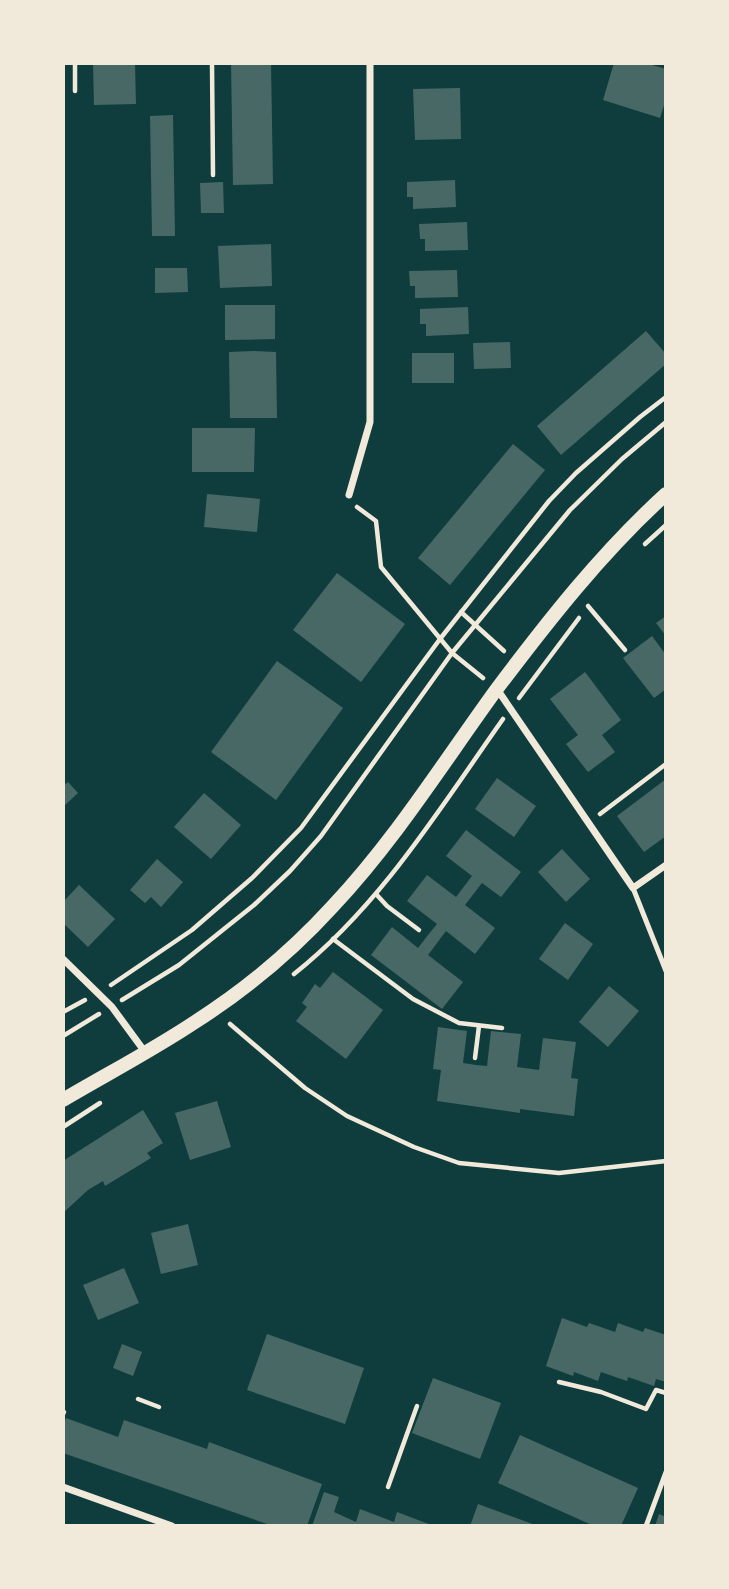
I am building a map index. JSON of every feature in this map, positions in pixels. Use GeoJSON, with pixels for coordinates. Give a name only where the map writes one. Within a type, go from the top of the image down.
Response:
{"type":"FeatureCollection","features":[{"type":"Feature","properties":{"kind":"main road"},"geometry":{"type":"LineString","coordinates":[[63,1100],[195,1022],[235,994],[283,955],[331,909],[357,880],[425,792],[497,689],[594,566],[639,518],[666,494]]}},
{"type":"Feature","properties":{"kind":"street"},"geometry":{"type":"LineString","coordinates":[[349,495],[370,422],[370,63]]}},
{"type":"Feature","properties":{"kind":"street"},"geometry":{"type":"LineString","coordinates":[[497,689],[632,888],[666,864]]}},
{"type":"Feature","properties":{"kind":"street"},"geometry":{"type":"LineString","coordinates":[[63,959],[112,1007],[145,1052]]}},
{"type":"Feature","properties":{"kind":"street"},"geometry":{"type":"LineString","coordinates":[[63,1487],[172,1526]]}},
{"type":"Feature","properties":{"kind":"lane"},"geometry":{"type":"LineString","coordinates":[[632,888],[666,971]]}},
{"type":"Feature","properties":{"kind":"lane"},"geometry":{"type":"LineString","coordinates":[[646,1526],[666,1472]]}},
{"type":"Feature","properties":{"kind":"path"},"geometry":{"type":"LineString","coordinates":[[75,63],[75,92]]}},
{"type":"Feature","properties":{"kind":"path"},"geometry":{"type":"LineString","coordinates":[[212,63],[214,175]]}},
{"type":"Feature","properties":{"kind":"path"},"geometry":{"type":"LineString","coordinates":[[63,1012],[99,994],[192,930],[252,878],[301,828],[440,639],[549,501],[576,473],[666,397]]}},
{"type":"Feature","properties":{"kind":"path"},"geometry":{"type":"LineString","coordinates":[[63,1036],[179,965],[254,905],[290,871],[321,836],[452,653],[569,510],[622,459],[666,422]]}},
{"type":"Feature","properties":{"kind":"path"},"geometry":{"type":"LineString","coordinates":[[349,495],[353,504],[376,521],[381,567],[452,653],[497,689]]}},
{"type":"Feature","properties":{"kind":"path"},"geometry":{"type":"LineString","coordinates":[[588,606],[625,650]]}},
{"type":"Feature","properties":{"kind":"path"},"geometry":{"type":"LineString","coordinates":[[461,612],[534,678]]}},
{"type":"Feature","properties":{"kind":"path"},"geometry":{"type":"LineString","coordinates":[[588,823],[666,764]]}},
{"type":"Feature","properties":{"kind":"path"},"geometry":{"type":"LineString","coordinates":[[376,894],[387,906],[419,930]]}},
{"type":"Feature","properties":{"kind":"path"},"geometry":{"type":"LineString","coordinates":[[333,939],[413,999],[459,1023],[502,1028]]}},
{"type":"Feature","properties":{"kind":"path"},"geometry":{"type":"LineString","coordinates":[[230,1024],[304,1088],[347,1116],[414,1147],[460,1163],[559,1173],[666,1161]]}},
{"type":"Feature","properties":{"kind":"path"},"geometry":{"type":"LineString","coordinates":[[475,1058],[479,1026]]}},
{"type":"Feature","properties":{"kind":"path"},"geometry":{"type":"LineString","coordinates":[[559,1382],[601,1392],[646,1409],[656,1390],[666,1393]]}},
{"type":"Feature","properties":{"kind":"path"},"geometry":{"type":"LineString","coordinates":[[138,1399],[159,1407]]}},
{"type":"Feature","properties":{"kind":"path"},"geometry":{"type":"LineString","coordinates":[[388,1487],[417,1406]]}},
{"type":"Feature","properties":{"kind":"building"},"geometry":{"type":"Polygon","coordinates":[[[93,63],[135,63],[136,104],[94,105],[93,63]]]}},
{"type":"Feature","properties":{"kind":"building"},"geometry":{"type":"Polygon","coordinates":[[[231,63],[271,63],[273,184],[233,185],[231,63]]]}},
{"type":"Feature","properties":{"kind":"building"},"geometry":{"type":"Polygon","coordinates":[[[614,63],[645,63],[666,69],[666,99],[660,118],[603,100],[614,63]]]}},
{"type":"Feature","properties":{"kind":"building"},"geometry":{"type":"Polygon","coordinates":[[[460,88],[461,139],[415,140],[413,89],[460,88]]]}},
{"type":"Feature","properties":{"kind":"building"},"geometry":{"type":"Polygon","coordinates":[[[173,115],[175,236],[152,236],[150,116],[173,115]]]}},
{"type":"Feature","properties":{"kind":"building"},"geometry":{"type":"Polygon","coordinates":[[[455,180],[456,207],[413,209],[413,197],[407,197],[407,182],[455,180]]]}},
{"type":"Feature","properties":{"kind":"building"},"geometry":{"type":"Polygon","coordinates":[[[223,182],[224,213],[201,213],[200,183],[223,182]]]}},
{"type":"Feature","properties":{"kind":"building"},"geometry":{"type":"Polygon","coordinates":[[[467,222],[468,250],[425,251],[425,239],[420,239],[419,224],[467,222]]]}},
{"type":"Feature","properties":{"kind":"building"},"geometry":{"type":"Polygon","coordinates":[[[271,244],[272,286],[220,288],[218,246],[271,244]]]}},
{"type":"Feature","properties":{"kind":"building"},"geometry":{"type":"Polygon","coordinates":[[[155,268],[187,268],[188,292],[155,293],[155,268]]]}},
{"type":"Feature","properties":{"kind":"building"},"geometry":{"type":"Polygon","coordinates":[[[457,270],[458,297],[415,298],[415,286],[410,286],[409,271],[457,270]]]}},
{"type":"Feature","properties":{"kind":"building"},"geometry":{"type":"Polygon","coordinates":[[[225,305],[275,305],[275,339],[225,340],[225,305]]]}},
{"type":"Feature","properties":{"kind":"building"},"geometry":{"type":"Polygon","coordinates":[[[468,307],[469,334],[426,336],[426,324],[420,324],[420,309],[468,307]]]}},
{"type":"Feature","properties":{"kind":"building"},"geometry":{"type":"Polygon","coordinates":[[[646,331],[666,354],[666,364],[561,455],[537,426],[646,331]]]}},
{"type":"Feature","properties":{"kind":"building"},"geometry":{"type":"Polygon","coordinates":[[[510,342],[511,368],[474,369],[473,343],[510,342]]]}},
{"type":"Feature","properties":{"kind":"building"},"geometry":{"type":"Polygon","coordinates":[[[229,352],[276,352],[277,418],[230,418],[229,352]]]}},
{"type":"Feature","properties":{"kind":"building"},"geometry":{"type":"Polygon","coordinates":[[[412,353],[454,353],[454,383],[412,383],[412,353]]]}},
{"type":"Feature","properties":{"kind":"building"},"geometry":{"type":"Polygon","coordinates":[[[192,428],[255,428],[254,472],[192,472],[192,428]]]}},
{"type":"Feature","properties":{"kind":"building"},"geometry":{"type":"Polygon","coordinates":[[[513,444],[545,470],[450,585],[418,558],[513,444]]]}},
{"type":"Feature","properties":{"kind":"building"},"geometry":{"type":"Polygon","coordinates":[[[207,494],[260,499],[257,532],[204,527],[207,494]]]}},
{"type":"Feature","properties":{"kind":"building"},"geometry":{"type":"Polygon","coordinates":[[[337,573],[405,624],[361,682],[293,630],[337,573]]]}},
{"type":"Feature","properties":{"kind":"building"},"geometry":{"type":"Polygon","coordinates":[[[666,616],[666,636],[656,623],[666,616]]]}},
{"type":"Feature","properties":{"kind":"building"},"geometry":{"type":"Polygon","coordinates":[[[652,636],[666,655],[666,689],[654,698],[623,658],[652,636]]]}},
{"type":"Feature","properties":{"kind":"building"},"geometry":{"type":"Polygon","coordinates":[[[277,661],[343,708],[276,800],[211,752],[277,661]]]}},
{"type":"Feature","properties":{"kind":"building"},"geometry":{"type":"Polygon","coordinates":[[[585,672],[621,720],[602,735],[615,752],[588,772],[566,744],[578,735],[550,699],[585,672]]]}},
{"type":"Feature","properties":{"kind":"building"},"geometry":{"type":"Polygon","coordinates":[[[497,778],[536,806],[514,837],[475,809],[497,778]]]}},
{"type":"Feature","properties":{"kind":"building"},"geometry":{"type":"Polygon","coordinates":[[[666,779],[666,836],[644,852],[617,816],[666,779]]]}},
{"type":"Feature","properties":{"kind":"building"},"geometry":{"type":"Polygon","coordinates":[[[63,781],[66,784],[68,782],[78,793],[63,807],[63,781]]]}},
{"type":"Feature","properties":{"kind":"building"},"geometry":{"type":"Polygon","coordinates":[[[204,793],[241,825],[211,859],[174,827],[204,793]]]}},
{"type":"Feature","properties":{"kind":"building"},"geometry":{"type":"Polygon","coordinates":[[[466,830],[521,872],[501,897],[482,883],[465,905],[495,928],[475,954],[446,931],[428,955],[463,982],[442,1009],[371,955],[392,927],[418,948],[437,924],[407,901],[427,875],[456,897],[472,876],[446,856],[466,830]]]}},
{"type":"Feature","properties":{"kind":"building"},"geometry":{"type":"Polygon","coordinates":[[[562,849],[590,879],[566,902],[538,872],[562,849]]]}},
{"type":"Feature","properties":{"kind":"building"},"geometry":{"type":"Polygon","coordinates":[[[157,859],[183,882],[161,907],[151,897],[145,903],[130,890],[157,859]]]}},
{"type":"Feature","properties":{"kind":"building"},"geometry":{"type":"Polygon","coordinates":[[[79,885],[115,919],[88,947],[63,923],[63,902],[79,885]]]}},
{"type":"Feature","properties":{"kind":"building"},"geometry":{"type":"Polygon","coordinates":[[[565,923],[593,944],[568,980],[539,959],[565,923]]]}},
{"type":"Feature","properties":{"kind":"building"},"geometry":{"type":"Polygon","coordinates":[[[333,972],[383,1010],[346,1059],[296,1021],[307,1007],[302,1003],[315,984],[320,988],[333,972]]]}},
{"type":"Feature","properties":{"kind":"building"},"geometry":{"type":"Polygon","coordinates":[[[609,986],[639,1011],[608,1047],[579,1022],[609,986]]]}},
{"type":"Feature","properties":{"kind":"building"},"geometry":{"type":"Polygon","coordinates":[[[438,1027],[467,1031],[463,1063],[476,1065],[487,1066],[491,1031],[521,1034],[517,1067],[539,1070],[543,1038],[576,1042],[571,1078],[578,1079],[574,1116],[520,1109],[520,1113],[437,1101],[441,1070],[433,1069],[438,1027]]]}},
{"type":"Feature","properties":{"kind":"building"},"geometry":{"type":"Polygon","coordinates":[[[217,1101],[231,1147],[190,1160],[175,1113],[217,1101]]]}},
{"type":"Feature","properties":{"kind":"building"},"geometry":{"type":"Polygon","coordinates":[[[143,1110],[163,1143],[147,1153],[151,1158],[105,1186],[103,1181],[88,1190],[63,1213],[63,1161],[143,1110]]]}},
{"type":"Feature","properties":{"kind":"building"},"geometry":{"type":"Polygon","coordinates":[[[188,1224],[198,1265],[161,1274],[151,1233],[188,1224]]]}},
{"type":"Feature","properties":{"kind":"building"},"geometry":{"type":"Polygon","coordinates":[[[124,1268],[139,1303],[98,1320],[83,1285],[124,1268]]]}},
{"type":"Feature","properties":{"kind":"building"},"geometry":{"type":"Polygon","coordinates":[[[562,1318],[587,1327],[589,1323],[615,1332],[618,1323],[643,1332],[645,1328],[666,1335],[666,1382],[656,1379],[654,1386],[601,1372],[598,1381],[574,1372],[573,1376],[546,1366],[562,1318]]]}},
{"type":"Feature","properties":{"kind":"building"},"geometry":{"type":"Polygon","coordinates":[[[267,1334],[364,1368],[345,1424],[247,1390],[267,1334]]]}},
{"type":"Feature","properties":{"kind":"building"},"geometry":{"type":"Polygon","coordinates":[[[122,1344],[142,1352],[133,1376],[113,1368],[122,1344]]]}},
{"type":"Feature","properties":{"kind":"building"},"geometry":{"type":"Polygon","coordinates":[[[433,1378],[501,1403],[480,1459],[412,1433],[433,1378]]]}},
{"type":"Feature","properties":{"kind":"building"},"geometry":{"type":"Polygon","coordinates":[[[66,1418],[118,1437],[124,1420],[207,1449],[209,1442],[322,1484],[307,1526],[273,1526],[63,1453],[63,1426],[66,1418]]]}},
{"type":"Feature","properties":{"kind":"building"},"geometry":{"type":"Polygon","coordinates":[[[520,1435],[638,1488],[621,1526],[594,1526],[498,1483],[520,1435]]]}},
{"type":"Feature","properties":{"kind":"building"},"geometry":{"type":"Polygon","coordinates":[[[324,1492],[339,1497],[334,1512],[356,1522],[360,1509],[394,1522],[397,1512],[434,1526],[312,1526],[324,1492]]]}},
{"type":"Feature","properties":{"kind":"building"},"geometry":{"type":"Polygon","coordinates":[[[478,1504],[538,1526],[470,1526],[478,1504]]]}},
{"type":"Feature","properties":{"kind":"building"},"geometry":{"type":"Polygon","coordinates":[[[659,1514],[666,1517],[666,1526],[655,1526],[659,1514]]]}}]}
